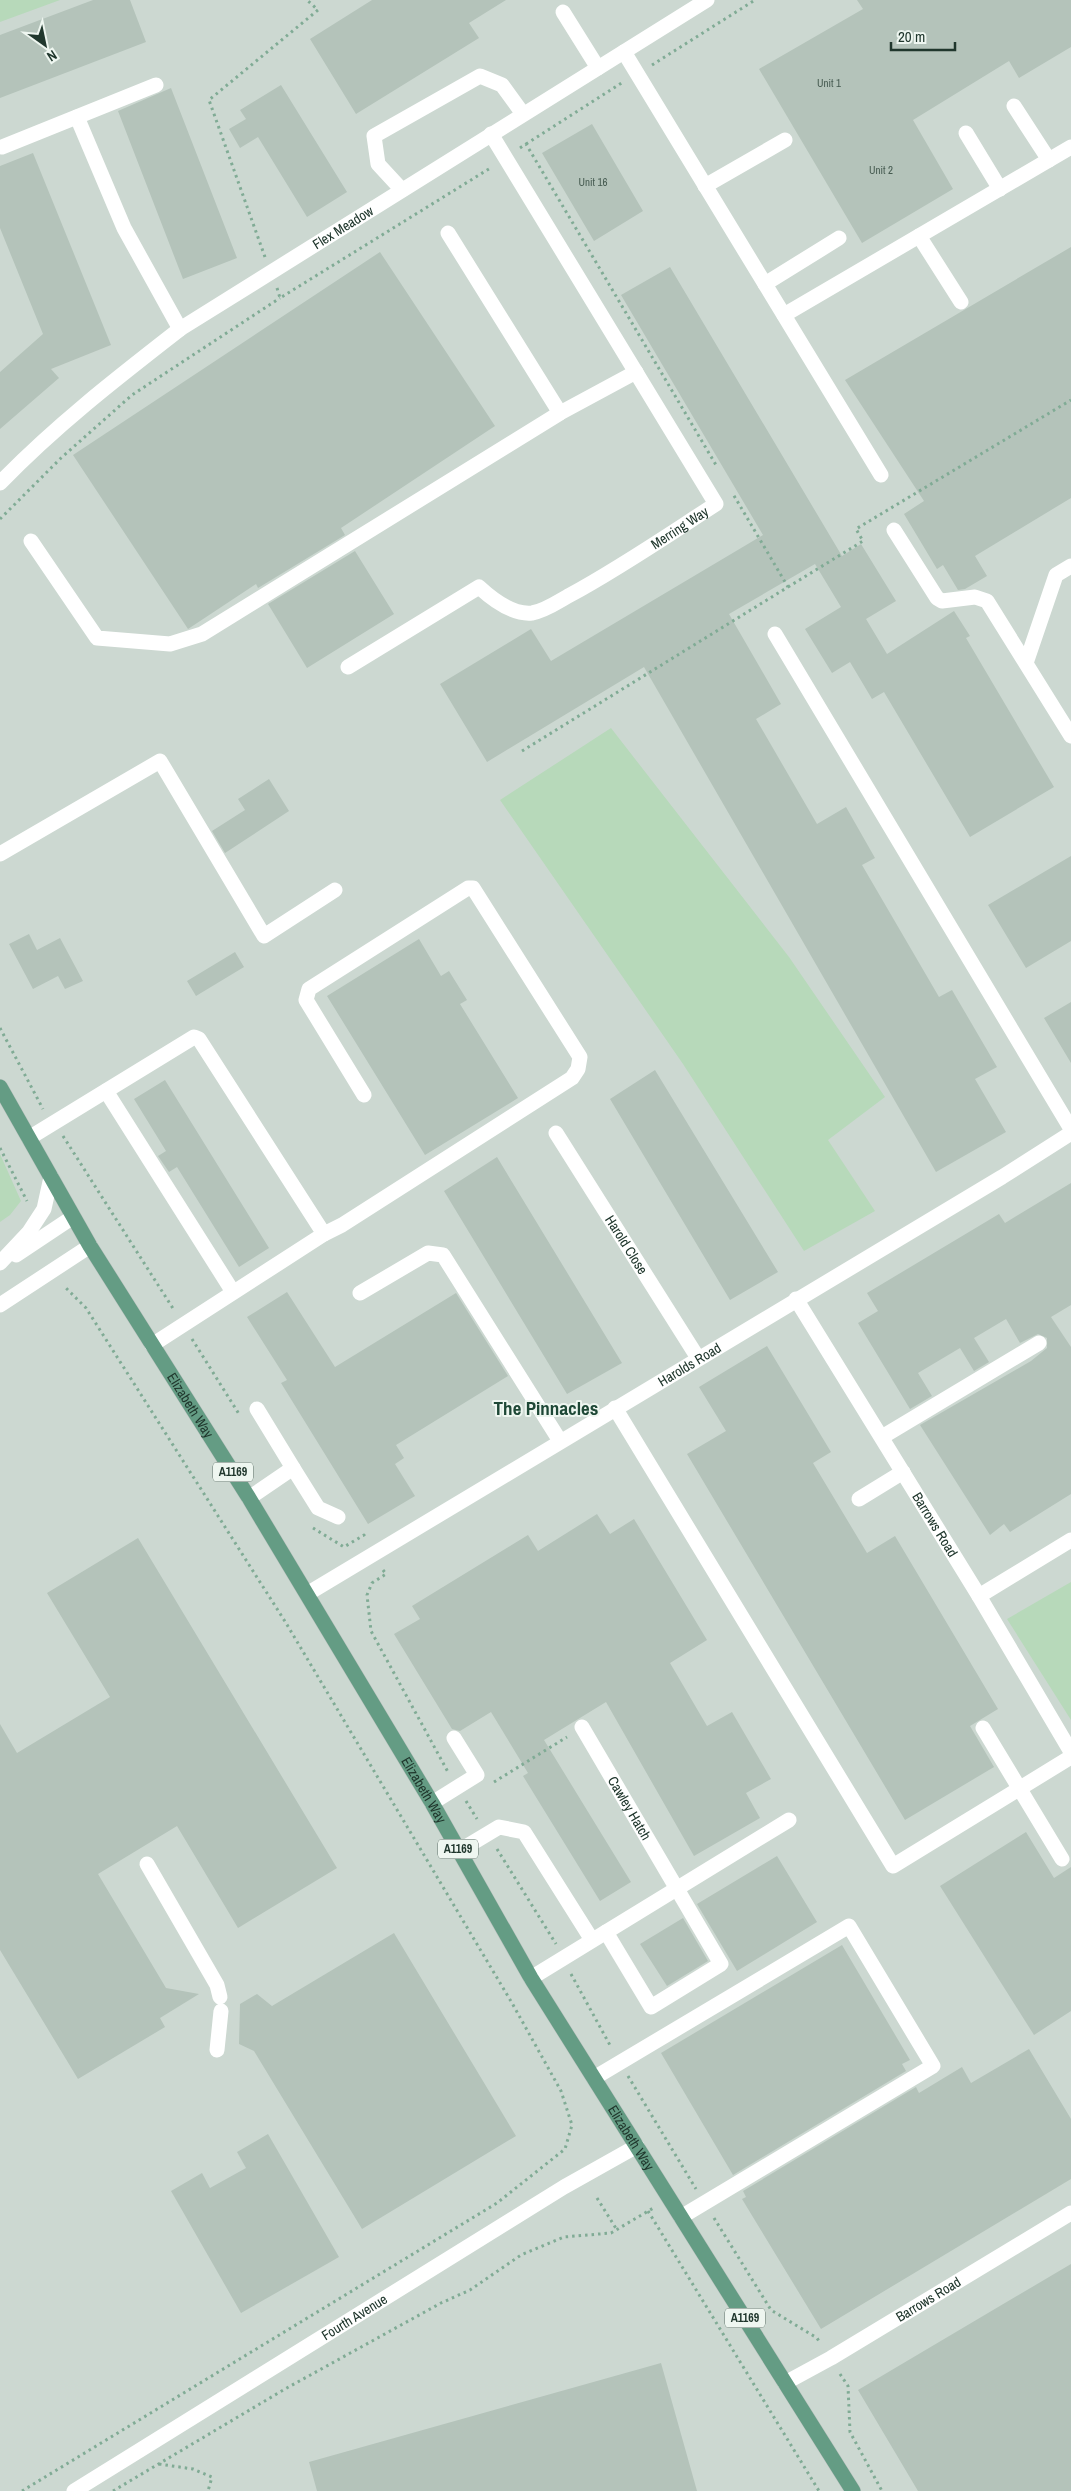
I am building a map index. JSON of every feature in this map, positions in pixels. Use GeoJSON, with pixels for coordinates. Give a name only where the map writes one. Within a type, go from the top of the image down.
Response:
{"type":"FeatureCollection","features":[{"type":"Feature","properties":{"kind":"main road","name":"Elizabeth Way"},"geometry":{"type":"LineString","coordinates":[[0,1087],[90,1246],[249,1498],[432,1803],[531,1978],[853,2491]]}},
{"type":"Feature","properties":{"kind":"street","name":"Flex Meadow"},"geometry":{"type":"LineString","coordinates":[[0,483],[28,454],[107,386],[180,330],[624,52],[687,5],[707,0]]}},
{"type":"Feature","properties":{"kind":"street"},"geometry":{"type":"LineString","coordinates":[[563,12],[598,68]]}},
{"type":"Feature","properties":{"kind":"street"},"geometry":{"type":"LineString","coordinates":[[624,52],[881,475]]}},
{"type":"Feature","properties":{"kind":"street"},"geometry":{"type":"LineString","coordinates":[[402,190],[378,164],[374,136],[480,76],[502,85],[523,114]]}},
{"type":"Feature","properties":{"kind":"street"},"geometry":{"type":"LineString","coordinates":[[2,147],[156,85]]}},
{"type":"Feature","properties":{"kind":"street"},"geometry":{"type":"LineString","coordinates":[[1014,106],[1049,160]]}},
{"type":"Feature","properties":{"kind":"street"},"geometry":{"type":"LineString","coordinates":[[77,117],[124,228],[180,330]]}},
{"type":"Feature","properties":{"kind":"street"},"geometry":{"type":"LineString","coordinates":[[966,133],[1000,189]]}},
{"type":"Feature","properties":{"kind":"street","name":"Merring Way"},"geometry":{"type":"LineString","coordinates":[[348,667],[479,587],[493,600],[514,610],[532,613],[548,607],[586,586],[716,504],[491,134]]}},
{"type":"Feature","properties":{"kind":"street"},"geometry":{"type":"LineString","coordinates":[[705,186],[785,140]]}},
{"type":"Feature","properties":{"kind":"street"},"geometry":{"type":"LineString","coordinates":[[784,315],[1071,147]]}},
{"type":"Feature","properties":{"kind":"street"},"geometry":{"type":"LineString","coordinates":[[448,233],[560,413]]}},
{"type":"Feature","properties":{"kind":"street"},"geometry":{"type":"LineString","coordinates":[[919,236],[961,302]]}},
{"type":"Feature","properties":{"kind":"street"},"geometry":{"type":"LineString","coordinates":[[765,284],[839,238]]}},
{"type":"Feature","properties":{"kind":"street"},"geometry":{"type":"LineString","coordinates":[[31,542],[96,638],[170,644],[202,634],[560,413],[636,372]]}},
{"type":"Feature","properties":{"kind":"street"},"geometry":{"type":"LineString","coordinates":[[894,530],[937,598],[942,601],[975,597],[988,601],[1071,736]]}},
{"type":"Feature","properties":{"kind":"street"},"geometry":{"type":"LineString","coordinates":[[1026,663],[1056,576],[1071,566]]}},
{"type":"Feature","properties":{"kind":"street"},"geometry":{"type":"LineString","coordinates":[[776,634],[1071,1131]]}},
{"type":"Feature","properties":{"kind":"street"},"geometry":{"type":"LineString","coordinates":[[0,854],[160,761],[264,936],[335,890]]}},
{"type":"Feature","properties":{"kind":"street"},"geometry":{"type":"LineString","coordinates":[[152,1345],[572,1078],[578,1069],[580,1057],[472,888],[468,888],[308,989],[306,1000],[364,1095]]}},
{"type":"Feature","properties":{"kind":"street"},"geometry":{"type":"LineString","coordinates":[[29,1138],[194,1036],[199,1039],[324,1234]]}},
{"type":"Feature","properties":{"kind":"street"},"geometry":{"type":"LineString","coordinates":[[106,1091],[233,1292]]}},
{"type":"Feature","properties":{"kind":"street","name":"Harolds Road"},"geometry":{"type":"LineString","coordinates":[[307,1594],[1002,1177],[1071,1131]]}},
{"type":"Feature","properties":{"kind":"street","name":"Harold Close"},"geometry":{"type":"LineString","coordinates":[[556,1133],[698,1358]]}},
{"type":"Feature","properties":{"kind":"street"},"geometry":{"type":"LineString","coordinates":[[0,1264],[30,1232],[44,1209],[51,1177]]}},
{"type":"Feature","properties":{"kind":"street"},"geometry":{"type":"LineString","coordinates":[[0,1264],[73,1217]]}},
{"type":"Feature","properties":{"kind":"street"},"geometry":{"type":"LineString","coordinates":[[0,1305],[90,1246]]}},
{"type":"Feature","properties":{"kind":"street"},"geometry":{"type":"LineString","coordinates":[[360,1293],[428,1253],[443,1255],[560,1441]]}},
{"type":"Feature","properties":{"kind":"street","name":"Barrows Road"},"geometry":{"type":"LineString","coordinates":[[796,1299],[979,1596],[1071,1752]]}},
{"type":"Feature","properties":{"kind":"street"},"geometry":{"type":"LineString","coordinates":[[882,1437],[1039,1343]]}},
{"type":"Feature","properties":{"kind":"street"},"geometry":{"type":"LineString","coordinates":[[615,1408],[893,1866],[1071,1757]]}},
{"type":"Feature","properties":{"kind":"street"},"geometry":{"type":"LineString","coordinates":[[257,1409],[318,1508],[338,1517]]}},
{"type":"Feature","properties":{"kind":"street"},"geometry":{"type":"LineString","coordinates":[[249,1498],[293,1468]]}},
{"type":"Feature","properties":{"kind":"street"},"geometry":{"type":"LineString","coordinates":[[859,1499],[903,1472]]}},
{"type":"Feature","properties":{"kind":"street"},"geometry":{"type":"LineString","coordinates":[[979,1596],[1071,1540]]}},
{"type":"Feature","properties":{"kind":"street","name":"Cawley Hatch"},"geometry":{"type":"LineString","coordinates":[[582,1727],[721,1964],[651,2007],[606,1932]]}},
{"type":"Feature","properties":{"kind":"street"},"geometry":{"type":"LineString","coordinates":[[983,1728],[1062,1859]]}},
{"type":"Feature","properties":{"kind":"street"},"geometry":{"type":"LineString","coordinates":[[432,1803],[477,1775],[454,1738]]}},
{"type":"Feature","properties":{"kind":"street"},"geometry":{"type":"LineString","coordinates":[[531,1978],[789,1820]]}},
{"type":"Feature","properties":{"kind":"street"},"geometry":{"type":"LineString","coordinates":[[459,1851],[499,1827],[524,1832],[592,1940]]}},
{"type":"Feature","properties":{"kind":"street"},"geometry":{"type":"LineString","coordinates":[[147,1864],[218,1985],[220,2004],[217,2050]]}},
{"type":"Feature","properties":{"kind":"street"},"geometry":{"type":"LineString","coordinates":[[594,2078],[849,1926],[933,2066],[681,2217]]}},
{"type":"Feature","properties":{"kind":"street","name":"Fourth Avenue"},"geometry":{"type":"LineString","coordinates":[[74,2491],[564,2187],[637,2146]]}},
{"type":"Feature","properties":{"kind":"street","name":"Barrows Road"},"geometry":{"type":"LineString","coordinates":[[785,2383],[831,2358],[1071,2213]]}},
{"type":"Feature","properties":{"kind":"path"},"geometry":{"type":"LineString","coordinates":[[308,0],[318,10]]}},
{"type":"Feature","properties":{"kind":"path"},"geometry":{"type":"LineString","coordinates":[[0,519],[61,458],[132,395],[280,298]]}},
{"type":"Feature","properties":{"kind":"path"},"geometry":{"type":"LineString","coordinates":[[788,586],[863,541],[856,529],[1071,400]]}},
{"type":"Feature","properties":{"kind":"path"},"geometry":{"type":"LineString","coordinates":[[0,1028],[52,1124],[66,1139],[243,1421]]}},
{"type":"Feature","properties":{"kind":"path"},"geometry":{"type":"LineString","coordinates":[[0,1148],[29,1206]]}},
{"type":"Feature","properties":{"kind":"path"},"geometry":{"type":"LineString","coordinates":[[22,2491],[497,2203],[565,2149],[572,2125],[561,2091],[512,2003],[286,1623],[86,1308],[65,1287]]}},
{"type":"Feature","properties":{"kind":"path"},"geometry":{"type":"LineString","coordinates":[[308,1525],[344,1547],[364,1535],[386,1574],[372,1583],[368,1595],[371,1631],[458,1787],[563,1958],[620,2062],[704,2203],[771,2310],[817,2338],[848,2386],[850,2432],[882,2491]]}},
{"type":"Feature","properties":{"kind":"path"},"geometry":{"type":"LineString","coordinates":[[490,1784],[582,1727]]}},
{"type":"Feature","properties":{"kind":"path"},"geometry":{"type":"LineString","coordinates":[[597,2198],[617,2230]]}},
{"type":"Feature","properties":{"kind":"path"},"geometry":{"type":"LineString","coordinates":[[113,2491],[285,2389],[441,2303],[470,2290],[521,2255],[564,2237],[611,2233],[648,2211],[819,2491]]}},
{"type":"Feature","properties":{"kind":"path"},"geometry":{"type":"LineString","coordinates":[[159,2464],[193,2469],[212,2477],[208,2491]]}},
{"type":"Feature","properties":{"kind":"shaded area"},"geometry":{"type":"Polygon","coordinates":[[[55,0],[1071,0],[1071,2491],[0,2491],[0,20],[55,0]]]}},
{"type":"Feature","properties":{"kind":"green space"},"geometry":{"type":"Polygon","coordinates":[[[0,0],[60,0],[0,22],[0,0]]]}},
{"type":"Feature","properties":{"kind":"green space"},"geometry":{"type":"Polygon","coordinates":[[[611,728],[789,957],[885,1097],[828,1140],[875,1211],[804,1251],[683,1064],[500,800],[611,728]]]}},
{"type":"Feature","properties":{"kind":"green space"},"geometry":{"type":"Polygon","coordinates":[[[0,1154],[21,1201],[10,1215],[0,1222],[0,1154]]]}},
{"type":"Feature","properties":{"kind":"green space"},"geometry":{"type":"Polygon","coordinates":[[[1071,1582],[1071,1720],[1007,1619],[1071,1582]]]}},
{"type":"Feature","properties":{"kind":"building"},"geometry":{"type":"Polygon","coordinates":[[[93,0],[130,0],[146,42],[0,98],[0,35],[93,0]]]}},
{"type":"Feature","properties":{"kind":"building"},"geometry":{"type":"Polygon","coordinates":[[[372,0],[506,0],[469,23],[479,38],[356,114],[310,39],[372,0]]]}},
{"type":"Feature","properties":{"kind":"building"},"geometry":{"type":"Polygon","coordinates":[[[857,0],[1071,0],[1071,47],[1019,78],[1009,61],[913,120],[953,189],[862,243],[759,69],[863,9],[857,0]]]}},
{"type":"Feature","properties":{"kind":"building"},"geometry":{"type":"Polygon","coordinates":[[[281,85],[347,192],[307,217],[258,137],[240,148],[229,129],[246,119],[240,110],[281,85]]]}},
{"type":"Feature","properties":{"kind":"building"},"geometry":{"type":"Polygon","coordinates":[[[171,88],[237,258],[183,279],[118,111],[171,88]]]}},
{"type":"Feature","properties":{"kind":"building"},"geometry":{"type":"Polygon","coordinates":[[[592,124],[643,211],[594,241],[542,153],[592,124]]]}},
{"type":"Feature","properties":{"kind":"building"},"geometry":{"type":"Polygon","coordinates":[[[33,153],[111,345],[51,369],[59,378],[0,429],[0,372],[43,334],[0,228],[0,166],[33,153]]]}},
{"type":"Feature","properties":{"kind":"building"},"geometry":{"type":"Polygon","coordinates":[[[1071,247],[1071,498],[975,556],[987,576],[965,589],[958,590],[943,565],[937,569],[904,514],[924,501],[845,380],[1071,247]]]}},
{"type":"Feature","properties":{"kind":"building"},"geometry":{"type":"Polygon","coordinates":[[[380,252],[495,426],[341,528],[345,535],[258,588],[256,584],[188,629],[73,455],[380,252]]]}},
{"type":"Feature","properties":{"kind":"building"},"geometry":{"type":"Polygon","coordinates":[[[670,267],[842,556],[861,544],[896,601],[866,619],[887,654],[954,611],[970,636],[966,638],[1054,787],[970,837],[884,692],[872,699],[850,662],[832,673],[805,629],[841,607],[815,564],[729,614],[781,704],[756,719],[817,824],[846,807],[875,858],[862,865],[939,997],[952,990],[997,1067],[975,1079],[1006,1132],[936,1172],[644,667],[487,762],[440,684],[531,629],[551,661],[763,535],[621,295],[670,267]]]}},
{"type":"Feature","properties":{"kind":"building"},"geometry":{"type":"Polygon","coordinates":[[[355,551],[394,614],[307,668],[268,604],[355,551]]]}},
{"type":"Feature","properties":{"kind":"building"},"geometry":{"type":"Polygon","coordinates":[[[269,779],[289,811],[225,853],[212,831],[245,810],[238,799],[269,779]]]}},
{"type":"Feature","properties":{"kind":"building"},"geometry":{"type":"Polygon","coordinates":[[[1071,856],[1071,941],[1026,968],[988,905],[1071,856]]]}},
{"type":"Feature","properties":{"kind":"building"},"geometry":{"type":"Polygon","coordinates":[[[29,934],[37,950],[60,938],[83,981],[65,989],[58,976],[33,989],[9,944],[29,934]]]}},
{"type":"Feature","properties":{"kind":"building"},"geometry":{"type":"Polygon","coordinates":[[[419,939],[441,976],[449,971],[467,1000],[460,1004],[518,1098],[425,1155],[327,996],[419,939]]]}},
{"type":"Feature","properties":{"kind":"building"},"geometry":{"type":"Polygon","coordinates":[[[235,952],[244,967],[196,996],[187,981],[235,952]]]}},
{"type":"Feature","properties":{"kind":"building"},"geometry":{"type":"Polygon","coordinates":[[[1071,1002],[1071,1063],[1044,1018],[1071,1002]]]}},
{"type":"Feature","properties":{"kind":"building"},"geometry":{"type":"Polygon","coordinates":[[[655,1070],[778,1272],[730,1300],[610,1099],[655,1070]]]}},
{"type":"Feature","properties":{"kind":"building"},"geometry":{"type":"Polygon","coordinates":[[[165,1080],[269,1248],[239,1267],[177,1167],[169,1172],[158,1156],[166,1151],[134,1099],[165,1080]]]}},
{"type":"Feature","properties":{"kind":"building"},"geometry":{"type":"Polygon","coordinates":[[[497,1157],[622,1363],[567,1394],[444,1191],[497,1157]]]}},
{"type":"Feature","properties":{"kind":"building"},"geometry":{"type":"Polygon","coordinates":[[[1071,1183],[1071,1305],[1051,1317],[1071,1347],[1071,1494],[1010,1532],[1004,1524],[990,1535],[920,1425],[1031,1361],[1047,1348],[1047,1338],[1038,1334],[1020,1343],[1006,1319],[974,1338],[989,1362],[974,1371],[960,1348],[918,1373],[932,1396],[910,1409],[858,1323],[878,1311],[867,1293],[999,1214],[1005,1223],[1071,1183]]]}},
{"type":"Feature","properties":{"kind":"building"},"geometry":{"type":"Polygon","coordinates":[[[287,1292],[335,1367],[456,1293],[508,1376],[396,1445],[404,1458],[395,1464],[415,1496],[368,1524],[281,1383],[287,1380],[247,1317],[287,1292]]]}},
{"type":"Feature","properties":{"kind":"building"},"geometry":{"type":"Polygon","coordinates":[[[767,1346],[831,1452],[813,1463],[867,1553],[895,1536],[998,1709],[970,1726],[994,1767],[905,1820],[687,1454],[726,1431],[699,1387],[767,1346]]]}},
{"type":"Feature","properties":{"kind":"building"},"geometry":{"type":"Polygon","coordinates":[[[597,1514],[610,1534],[634,1519],[707,1640],[670,1663],[707,1726],[732,1712],[771,1779],[746,1793],[760,1818],[694,1856],[606,1702],[544,1740],[631,1882],[600,1901],[523,1776],[528,1773],[491,1712],[460,1731],[452,1729],[394,1634],[420,1619],[412,1606],[528,1535],[538,1551],[597,1514]]]}},
{"type":"Feature","properties":{"kind":"building"},"geometry":{"type":"Polygon","coordinates":[[[138,1538],[337,1868],[238,1928],[177,1826],[98,1874],[166,1988],[199,1994],[160,2018],[165,2027],[78,2079],[0,1950],[0,1724],[17,1753],[110,1697],[47,1593],[138,1538]]]}},
{"type":"Feature","properties":{"kind":"building"},"geometry":{"type":"Polygon","coordinates":[[[1026,1832],[1054,1878],[1071,1867],[1071,2011],[1034,2035],[940,1886],[1026,1832]]]}},
{"type":"Feature","properties":{"kind":"building"},"geometry":{"type":"Polygon","coordinates":[[[777,1856],[817,1922],[737,1971],[697,1904],[777,1856]]]}},
{"type":"Feature","properties":{"kind":"building"},"geometry":{"type":"Polygon","coordinates":[[[683,1918],[708,1961],[667,1986],[640,1944],[683,1918]]]}},
{"type":"Feature","properties":{"kind":"building"},"geometry":{"type":"Polygon","coordinates":[[[394,1933],[516,2136],[362,2229],[254,2051],[239,2044],[240,2004],[257,1994],[272,2006],[394,1933]]]}},
{"type":"Feature","properties":{"kind":"building"},"geometry":{"type":"Polygon","coordinates":[[[842,1945],[910,2060],[902,2064],[906,2071],[733,2175],[661,2053],[842,1945]]]}},
{"type":"Feature","properties":{"kind":"building"},"geometry":{"type":"Polygon","coordinates":[[[1029,2049],[1071,2119],[1071,2179],[821,2329],[742,2199],[746,2197],[743,2191],[916,2087],[919,2093],[962,2067],[971,2083],[1029,2049]]]}},
{"type":"Feature","properties":{"kind":"building"},"geometry":{"type":"Polygon","coordinates":[[[268,2134],[339,2257],[241,2313],[171,2191],[202,2173],[210,2188],[246,2168],[237,2152],[268,2134]]]}},
{"type":"Feature","properties":{"kind":"building"},"geometry":{"type":"Polygon","coordinates":[[[1071,2264],[1071,2491],[918,2491],[858,2390],[1071,2264]]]}},
{"type":"Feature","properties":{"kind":"building"},"geometry":{"type":"Polygon","coordinates":[[[661,2363],[697,2491],[317,2491],[309,2462],[661,2363]]]}},
{"type":"Feature","properties":{"kind":"district","name":"The Pinnacles"},"geometry":{"type":"Point","coordinates":[546,1408]}}]}
